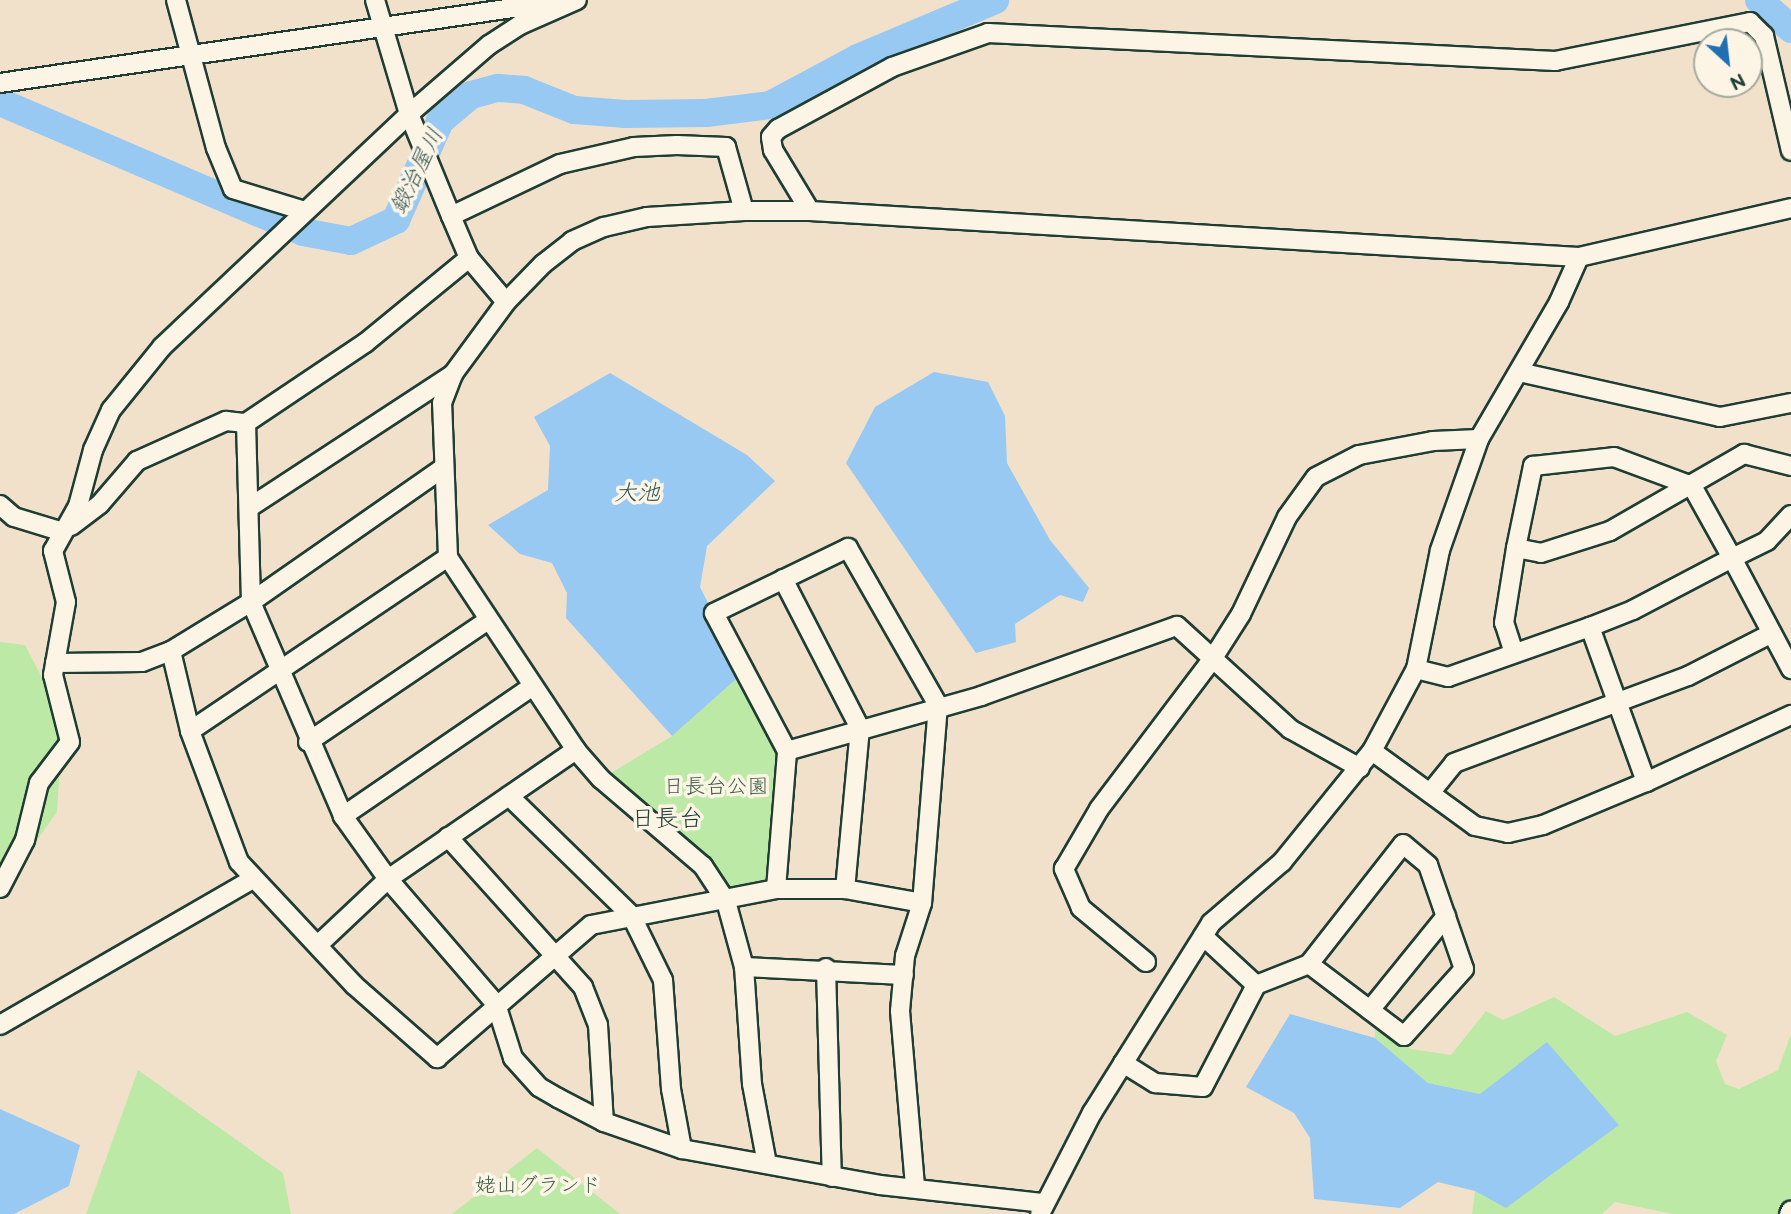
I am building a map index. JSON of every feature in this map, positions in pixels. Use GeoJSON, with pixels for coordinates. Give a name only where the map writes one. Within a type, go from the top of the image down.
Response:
{"type":"FeatureCollection","features":[{"type":"Feature","properties":{"kind":"street"},"geometry":{"type":"LineString","coordinates":[[176,0],[216,148],[233,189],[305,211]]}},
{"type":"Feature","properties":{"kind":"street"},"geometry":{"type":"LineString","coordinates":[[375,0],[409,114],[469,258],[506,302]]}},
{"type":"Feature","properties":{"kind":"street"},"geometry":{"type":"LineString","coordinates":[[0,83],[567,0]]}},
{"type":"Feature","properties":{"kind":"street"},"geometry":{"type":"LineString","coordinates":[[0,888],[25,840],[39,783],[70,742],[52,675],[66,602],[53,551],[78,506],[107,420],[132,379],[305,211],[409,114],[489,45],[520,25],[577,0]]}},
{"type":"Feature","properties":{"kind":"street"},"geometry":{"type":"LineString","coordinates":[[810,211],[773,150],[771,137],[778,129],[892,68],[988,33],[1555,61],[1750,22],[1764,36],[1791,151]]}},
{"type":"Feature","properties":{"kind":"street"},"geometry":{"type":"LineString","coordinates":[[451,216],[560,164],[634,147],[677,145],[726,147],[744,211]]}},
{"type":"Feature","properties":{"kind":"street"},"geometry":{"type":"LineString","coordinates":[[767,1164],[752,1083],[744,967],[726,901],[703,866],[601,779],[576,750],[448,557],[441,412],[453,374],[506,302],[572,241],[604,227],[647,217],[744,211],[810,211],[1579,257],[1791,208]]}},
{"type":"Feature","properties":{"kind":"street"},"geometry":{"type":"LineString","coordinates":[[246,423],[251,602],[308,742],[343,816],[388,879],[496,1004],[513,1058],[539,1087],[604,1122],[682,1149],[832,1177],[915,1187],[1041,1208],[1123,1063],[1211,923],[1282,862],[1372,751],[1416,668],[1440,550],[1479,439],[1519,372],[1579,257]]}},
{"type":"Feature","properties":{"kind":"street"},"geometry":{"type":"LineString","coordinates":[[63,532],[100,504],[137,461],[226,421],[246,423],[365,343],[469,258]]}},
{"type":"Feature","properties":{"kind":"street"},"geometry":{"type":"LineString","coordinates":[[1519,372],[1720,417],[1791,403]]}},
{"type":"Feature","properties":{"kind":"street"},"geometry":{"type":"LineString","coordinates":[[250,508],[453,374]]}},
{"type":"Feature","properties":{"kind":"street"},"geometry":{"type":"LineString","coordinates":[[1146,962],[1081,908],[1064,869],[1099,809],[1213,658],[1241,614],[1287,517],[1316,478],[1359,455],[1433,441],[1479,439]]}},
{"type":"Feature","properties":{"kind":"street"},"geometry":{"type":"LineString","coordinates":[[1516,548],[1541,553],[1611,531],[1744,454],[1791,466]]}},
{"type":"Feature","properties":{"kind":"street"},"geometry":{"type":"LineString","coordinates":[[1514,653],[1504,623],[1533,466],[1614,457],[1692,485],[1791,669]]}},
{"type":"Feature","properties":{"kind":"street"},"geometry":{"type":"LineString","coordinates":[[55,663],[142,663],[170,651],[251,602],[442,469]]}},
{"type":"Feature","properties":{"kind":"street"},"geometry":{"type":"LineString","coordinates":[[0,505],[14,517],[63,532]]}},
{"type":"Feature","properties":{"kind":"street"},"geometry":{"type":"LineString","coordinates":[[1416,668],[1448,677],[1633,610],[1767,541],[1791,515]]}},
{"type":"Feature","properties":{"kind":"street"},"geometry":{"type":"LineString","coordinates":[[776,889],[787,751],[714,613],[848,548],[937,705],[922,903],[904,975],[901,1066],[915,1187]]}},
{"type":"Feature","properties":{"kind":"street"},"geometry":{"type":"LineString","coordinates":[[190,731],[448,557]]}},
{"type":"Feature","properties":{"kind":"street"},"geometry":{"type":"LineString","coordinates":[[783,579],[860,728],[845,888]]}},
{"type":"Feature","properties":{"kind":"street"},"geometry":{"type":"LineString","coordinates":[[308,742],[488,620]]}},
{"type":"Feature","properties":{"kind":"street"},"geometry":{"type":"LineString","coordinates":[[787,751],[937,705],[981,696],[1177,626],[1290,729],[1360,768]]}},
{"type":"Feature","properties":{"kind":"street"},"geometry":{"type":"LineString","coordinates":[[1590,627],[1646,782]]}},
{"type":"Feature","properties":{"kind":"street"},"geometry":{"type":"LineString","coordinates":[[1430,793],[1454,763],[1617,705],[1772,633]]}},
{"type":"Feature","properties":{"kind":"street"},"geometry":{"type":"LineString","coordinates":[[170,651],[190,731],[239,862],[251,880],[318,945],[354,985],[437,1058],[556,951],[590,925],[631,915],[726,901],[776,889],[845,888],[922,903]]}},
{"type":"Feature","properties":{"kind":"street"},"geometry":{"type":"LineString","coordinates":[[343,816],[533,686]]}},
{"type":"Feature","properties":{"kind":"street"},"geometry":{"type":"LineString","coordinates":[[1372,751],[1475,826],[1508,833],[1543,825],[1646,782],[1791,715]]}},
{"type":"Feature","properties":{"kind":"street"},"geometry":{"type":"LineString","coordinates":[[318,945],[388,879],[576,750]]}},
{"type":"Feature","properties":{"kind":"street"},"geometry":{"type":"LineString","coordinates":[[509,796],[631,915],[663,980],[671,1089],[682,1149]]}},
{"type":"Feature","properties":{"kind":"street"},"geometry":{"type":"LineString","coordinates":[[448,837],[556,951],[583,987],[598,1025],[604,1122]]}},
{"type":"Feature","properties":{"kind":"street"},"geometry":{"type":"LineString","coordinates":[[1123,1063],[1155,1083],[1203,1087],[1256,985],[1309,964],[1403,844],[1428,865],[1464,969],[1404,1036],[1309,964]]}},
{"type":"Feature","properties":{"kind":"street"},"geometry":{"type":"LineString","coordinates":[[0,1026],[251,880]]}},
{"type":"Feature","properties":{"kind":"street"},"geometry":{"type":"LineString","coordinates":[[1370,1010],[1446,916]]}},
{"type":"Feature","properties":{"kind":"street"},"geometry":{"type":"LineString","coordinates":[[1203,936],[1256,985]]}},
{"type":"Feature","properties":{"kind":"street"},"geometry":{"type":"LineString","coordinates":[[744,967],[826,968],[904,975]]}},
{"type":"Feature","properties":{"kind":"street"},"geometry":{"type":"LineString","coordinates":[[826,968],[832,1177]]}},
{"type":"Feature","properties":{"kind":"green space"},"geometry":{"type":"Polygon","coordinates":[[[0,642],[25,645],[63,718],[57,812],[0,892],[0,642]]]}},
{"type":"Feature","properties":{"kind":"green space","name":"日長台公園"},"geometry":{"type":"Polygon","coordinates":[[[743,673],[787,751],[776,889],[726,901],[601,779],[672,736],[743,673]]]}},
{"type":"Feature","properties":{"kind":"green space"},"geometry":{"type":"Polygon","coordinates":[[[1554,997],[1615,1036],[1687,1012],[1727,1035],[1716,1061],[1725,1084],[1739,1089],[1778,1070],[1791,1034],[1791,1214],[1673,1214],[1615,1202],[1602,1214],[1472,1214],[1475,1191],[1507,1208],[1480,1094],[1428,1083],[1375,1038],[1375,1026],[1411,1049],[1451,1055],[1486,1011],[1503,1020],[1554,997]]]}},
{"type":"Feature","properties":{"kind":"green space"},"geometry":{"type":"Polygon","coordinates":[[[138,1070],[283,1173],[291,1214],[86,1214],[138,1070]]]}},
{"type":"Feature","properties":{"kind":"green space","name":"姥山グランド"},"geometry":{"type":"Polygon","coordinates":[[[537,1148],[620,1214],[452,1214],[537,1148]]]}},
{"type":"Feature","properties":{"kind":"water"},"geometry":{"type":"Polygon","coordinates":[[[934,372],[988,382],[1005,416],[1007,463],[1050,540],[1089,588],[1083,602],[1060,595],[1015,624],[1016,642],[976,653],[846,463],[875,407],[934,372]]]}},
{"type":"Feature","properties":{"kind":"water","name":"大池"},"geometry":{"type":"Polygon","coordinates":[[[610,373],[747,455],[775,481],[707,546],[700,587],[743,673],[672,736],[566,618],[567,593],[552,563],[520,554],[488,525],[548,490],[550,446],[534,417],[610,373]]]}},
{"type":"Feature","properties":{"kind":"water"},"geometry":{"type":"Polygon","coordinates":[[[1290,1014],[1375,1038],[1428,1083],[1480,1094],[1547,1042],[1619,1125],[1506,1208],[1475,1191],[1438,1182],[1400,1208],[1314,1199],[1310,1138],[1294,1113],[1246,1087],[1290,1014]]]}},
{"type":"Feature","properties":{"kind":"water"},"geometry":{"type":"Polygon","coordinates":[[[0,1109],[80,1145],[69,1186],[14,1214],[0,1214],[0,1109]]]}},
{"type":"Feature","properties":{"kind":"waterway","name":"鍛治屋川"},"geometry":{"type":"LineString","coordinates":[[0,102],[303,232],[351,241],[396,220],[440,121],[471,95],[498,88],[524,90],[574,110],[626,114],[706,113],[770,105],[858,58],[995,0]]}},
{"type":"Feature","properties":{"kind":"waterway","name":"鍛治屋川"},"geometry":{"type":"LineString","coordinates":[[1759,0],[1791,29]]}},
{"type":"Feature","properties":{"kind":"district","name":"日長台"},"geometry":{"type":"Point","coordinates":[667,819]}}]}
